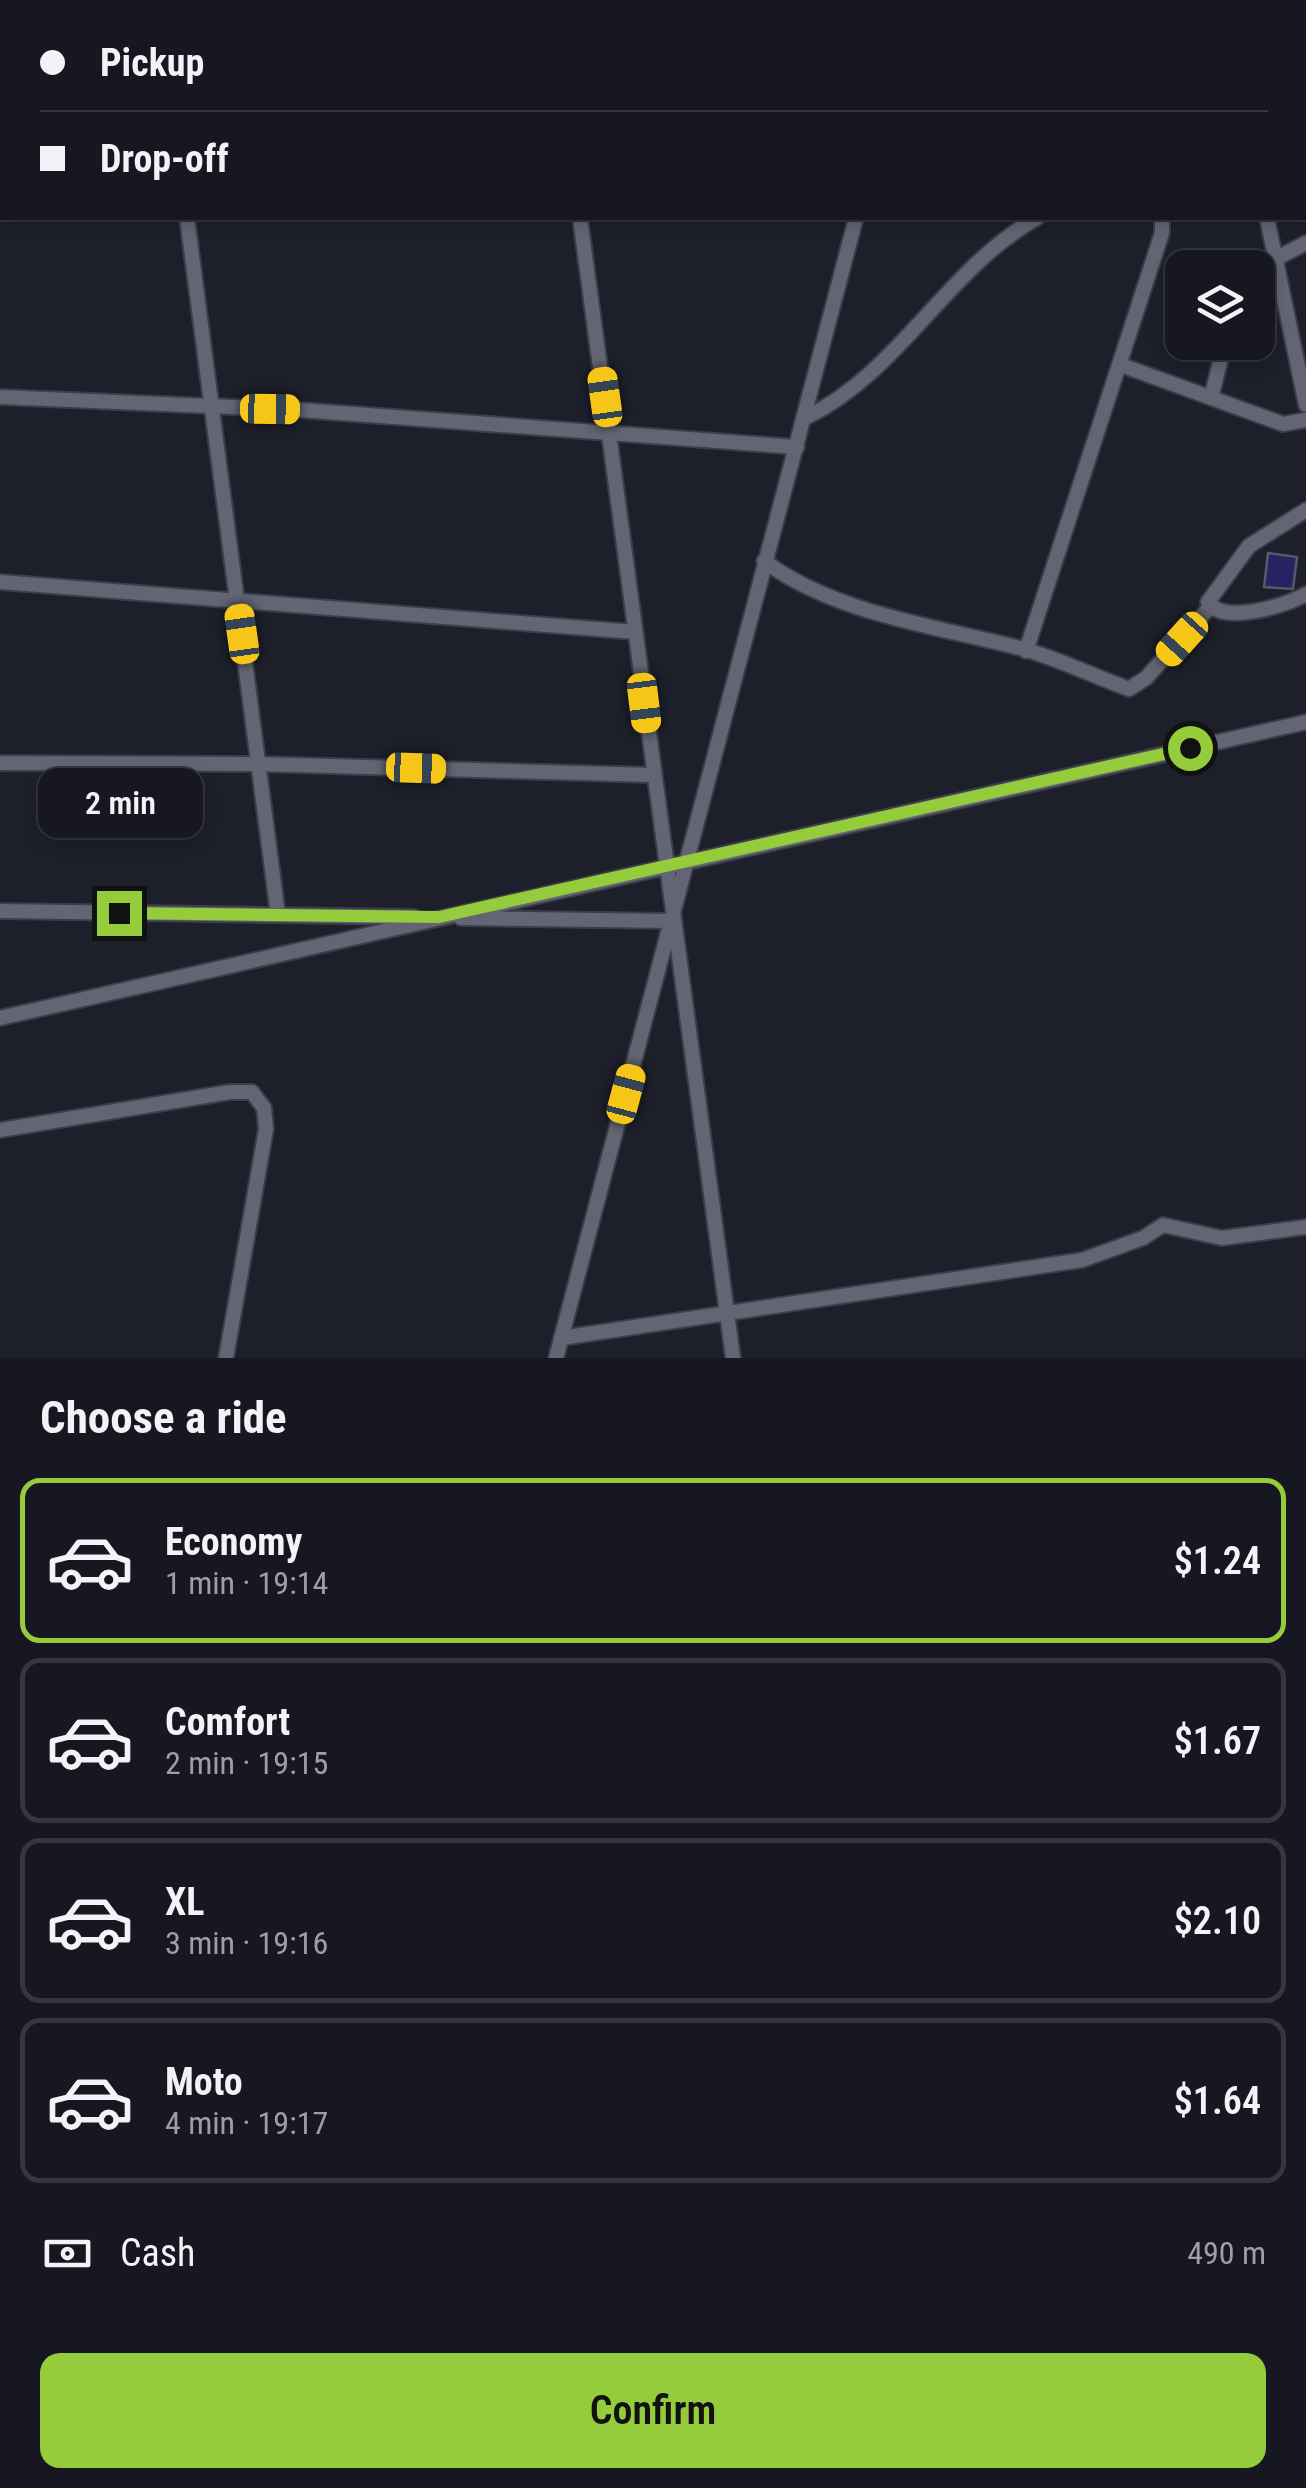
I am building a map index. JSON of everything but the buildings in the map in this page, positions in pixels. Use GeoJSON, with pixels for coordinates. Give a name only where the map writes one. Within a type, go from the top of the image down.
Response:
{"type":"FeatureCollection","features":[{"type":"Feature","properties":{"kind":"street"},"geometry":{"type":"LineString","coordinates":[[188,220],[278,915]]}},
{"type":"Feature","properties":{"kind":"street"},"geometry":{"type":"LineString","coordinates":[[580,220],[733,1358]]}},
{"type":"Feature","properties":{"kind":"street"},"geometry":{"type":"LineString","coordinates":[[556,1358],[855,220]]}},
{"type":"Feature","properties":{"kind":"street"},"geometry":{"type":"LineString","coordinates":[[805,418],[841,397],[896,349],[978,261],[1033,220]]}},
{"type":"Feature","properties":{"kind":"street"},"geometry":{"type":"LineString","coordinates":[[1026,651],[1121,365],[1162,232],[1162,220]]}},
{"type":"Feature","properties":{"kind":"street"},"geometry":{"type":"LineString","coordinates":[[1266,220],[1273,250]]}},
{"type":"Feature","properties":{"kind":"street"},"geometry":{"type":"LineString","coordinates":[[1306,243],[1275,259],[1306,405]]}},
{"type":"Feature","properties":{"kind":"street"},"geometry":{"type":"LineString","coordinates":[[1211,398],[1220,360]]}},
{"type":"Feature","properties":{"kind":"street"},"geometry":{"type":"LineString","coordinates":[[1121,365],[1283,424],[1306,420]]}},
{"type":"Feature","properties":{"kind":"street"},"geometry":{"type":"LineString","coordinates":[[0,397],[610,433],[797,448]]}},
{"type":"Feature","properties":{"kind":"street"},"geometry":{"type":"LineString","coordinates":[[1210,607],[1208,596],[1249,546],[1306,510]]}},
{"type":"Feature","properties":{"kind":"street"},"geometry":{"type":"LineString","coordinates":[[764,561],[792,581],[842,603],[1026,651],[1129,689],[1146,678],[1210,607],[1278,609],[1306,594]]}},
{"type":"Feature","properties":{"kind":"street"},"geometry":{"type":"LineString","coordinates":[[0,582],[635,632]]}},
{"type":"Feature","properties":{"kind":"street"},"geometry":{"type":"LineString","coordinates":[[0,1018],[1306,722]]}},
{"type":"Feature","properties":{"kind":"street"},"geometry":{"type":"LineString","coordinates":[[0,763],[258,764],[653,775]]}},
{"type":"Feature","properties":{"kind":"street"},"geometry":{"type":"LineString","coordinates":[[0,911],[672,921]]}},
{"type":"Feature","properties":{"kind":"street"},"geometry":{"type":"LineString","coordinates":[[0,1130],[230,1092],[252,1092],[264,1108],[266,1129],[226,1358]]}},
{"type":"Feature","properties":{"kind":"street"},"geometry":{"type":"LineString","coordinates":[[561,1338],[1082,1260],[1143,1238],[1163,1226],[1222,1238],[1306,1227]]}},
{"type":"Feature","properties":{"kind":"route"},"geometry":{"type":"LineString","coordinates":[[119,913],[439,917],[1190,748]]}}]}
